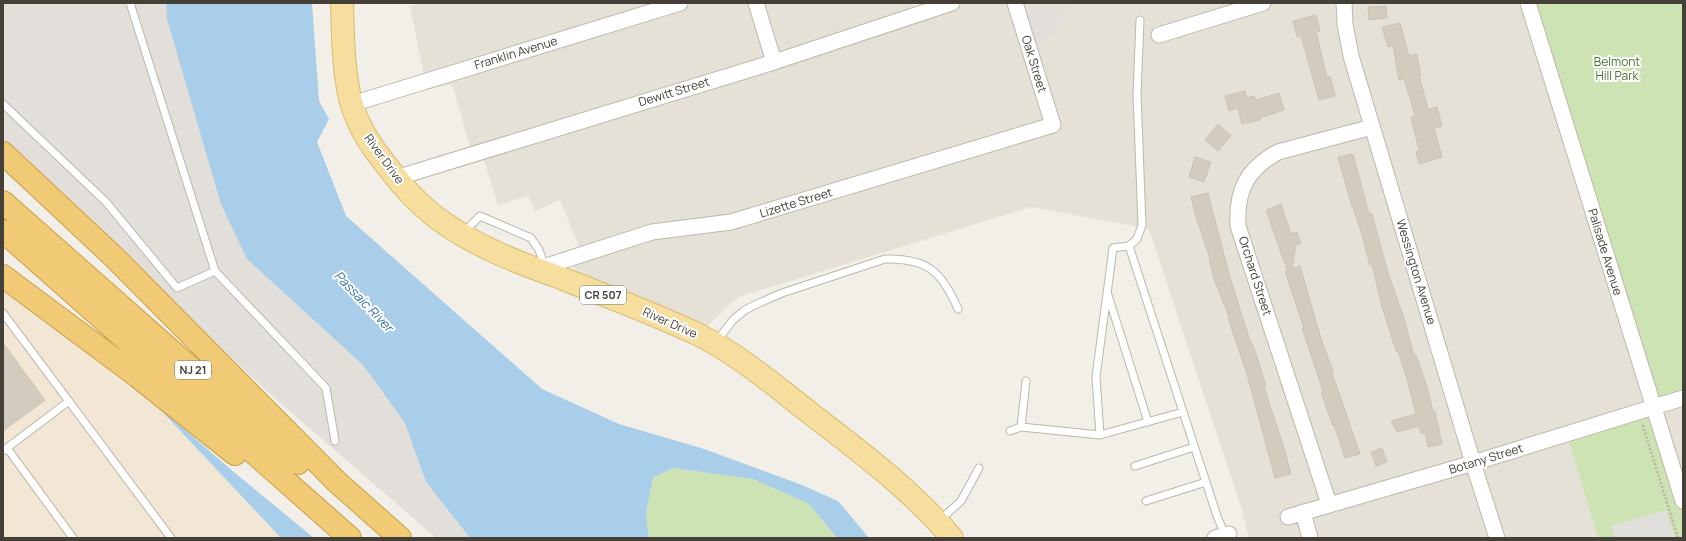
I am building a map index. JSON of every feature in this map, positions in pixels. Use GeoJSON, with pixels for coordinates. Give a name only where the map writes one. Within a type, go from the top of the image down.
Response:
{"type":"FeatureCollection","features":[{"type":"Feature","properties":{"kind":"highway"},"geometry":{"type":"LineString","coordinates":[[3,153],[115,258],[337,482],[400,538]]}},
{"type":"Feature","properties":{"kind":"highway","name":"NJ 21"},"geometry":{"type":"LineString","coordinates":[[3,202],[383,538]]}},
{"type":"Feature","properties":{"kind":"highway","name":"NJ 21"},"geometry":{"type":"LineString","coordinates":[[3,231],[350,538]]}},
{"type":"Feature","properties":{"kind":"highway"},"geometry":{"type":"LineString","coordinates":[[3,276],[142,381],[270,483],[334,538]]}},
{"type":"Feature","properties":{"kind":"main road","name":"River Drive"},"geometry":{"type":"LineString","coordinates":[[342,3],[346,76],[352,104],[365,134],[376,153],[396,178],[439,220],[500,255],[541,268],[696,334],[729,352],[763,376],[864,455],[921,504],[952,538]]}},
{"type":"Feature","properties":{"kind":"street","name":"Franklin Avenue"},"geometry":{"type":"LineString","coordinates":[[352,104],[680,3]]}},
{"type":"Feature","properties":{"kind":"street"},"geometry":{"type":"LineString","coordinates":[[756,3],[774,62]]}},
{"type":"Feature","properties":{"kind":"street","name":"Dewitt Street"},"geometry":{"type":"LineString","coordinates":[[396,178],[774,62],[952,3]]}},
{"type":"Feature","properties":{"kind":"street","name":"Oak Street"},"geometry":{"type":"LineString","coordinates":[[1015,3],[1053,125]]}},
{"type":"Feature","properties":{"kind":"street"},"geometry":{"type":"LineString","coordinates":[[1158,35],[1263,3]]}},
{"type":"Feature","properties":{"kind":"street","name":"Wessington Avenue"},"geometry":{"type":"LineString","coordinates":[[1344,3],[1345,24],[1351,56],[1473,463],[1497,538]]}},
{"type":"Feature","properties":{"kind":"street","name":"Palisade Avenue"},"geometry":{"type":"LineString","coordinates":[[1528,3],[1683,501]]}},
{"type":"Feature","properties":{"kind":"street","name":"Lizette Street"},"geometry":{"type":"LineString","coordinates":[[541,268],[652,232],[731,222],[1053,125]]}},
{"type":"Feature","properties":{"kind":"street","name":"Orchard Street"},"geometry":{"type":"LineString","coordinates":[[1329,504],[1238,226],[1237,211],[1240,196],[1246,181],[1256,168],[1266,159],[1278,152],[1372,127]]}},
{"type":"Feature","properties":{"kind":"street","name":"Botany Street"},"geometry":{"type":"LineString","coordinates":[[1288,517],[1473,463],[1683,398]]}},
{"type":"Feature","properties":{"kind":"street"},"geometry":{"type":"LineString","coordinates":[[1303,512],[1310,538]]}},
{"type":"Feature","properties":{"kind":"lane"},"geometry":{"type":"LineString","coordinates":[[130,3],[215,271],[326,388],[336,441]]}},
{"type":"Feature","properties":{"kind":"lane"},"geometry":{"type":"LineString","coordinates":[[1100,435],[1096,377],[1113,248],[1129,246],[1137,240],[1142,225],[1138,94],[1140,20]]}},
{"type":"Feature","properties":{"kind":"lane"},"geometry":{"type":"LineString","coordinates":[[3,104],[106,202],[177,288],[215,271]]}},
{"type":"Feature","properties":{"kind":"lane"},"geometry":{"type":"LineString","coordinates":[[1129,246],[1194,447],[1225,536]]}},
{"type":"Feature","properties":{"kind":"lane"},"geometry":{"type":"LineString","coordinates":[[714,344],[733,320],[745,310],[759,303],[782,293],[885,259],[902,259],[935,271],[949,287],[958,309]]}},
{"type":"Feature","properties":{"kind":"lane"},"geometry":{"type":"LineString","coordinates":[[1107,293],[1148,422]]}},
{"type":"Feature","properties":{"kind":"lane"},"geometry":{"type":"LineString","coordinates":[[3,313],[171,538]]}},
{"type":"Feature","properties":{"kind":"lane"},"geometry":{"type":"LineString","coordinates":[[1021,427],[1026,381]]}},
{"type":"Feature","properties":{"kind":"lane"},"geometry":{"type":"LineString","coordinates":[[69,401],[5,450],[74,538]]}},
{"type":"Feature","properties":{"kind":"lane"},"geometry":{"type":"LineString","coordinates":[[1010,431],[1021,427],[1100,435],[1183,412]]}},
{"type":"Feature","properties":{"kind":"lane"},"geometry":{"type":"LineString","coordinates":[[1134,466],[1194,447]]}},
{"type":"Feature","properties":{"kind":"lane"},"geometry":{"type":"LineString","coordinates":[[938,522],[961,501],[979,468]]}},
{"type":"Feature","properties":{"kind":"lane"},"geometry":{"type":"LineString","coordinates":[[1146,501],[1206,482]]}},
{"type":"Feature","properties":{"kind":"path"},"geometry":{"type":"LineString","coordinates":[[1636,428],[1643,426],[1678,538]]}},
{"type":"Feature","properties":{"kind":"shaded area"},"geometry":{"type":"Polygon","coordinates":[[[3,3],[166,3],[167,19],[247,259],[363,365],[405,423],[426,482],[470,538],[436,538],[269,393],[3,141],[3,3]]]}},
{"type":"Feature","properties":{"kind":"shaded area"},"geometry":{"type":"Polygon","coordinates":[[[419,3],[912,3],[914,9],[933,3],[1021,3],[1039,52],[1075,3],[1683,3],[1683,538],[1249,538],[1241,507],[1149,229],[1031,207],[738,297],[699,334],[583,277],[572,266],[584,259],[560,200],[535,211],[528,196],[498,205],[482,154],[473,157],[452,84],[427,90],[410,7],[419,3]]]}},
{"type":"Feature","properties":{"kind":"shaded area"},"geometry":{"type":"Polygon","coordinates":[[[1021,3],[1075,3],[1039,52],[1021,3]]]}},
{"type":"Feature","properties":{"kind":"shaded area"},"geometry":{"type":"Polygon","coordinates":[[[3,291],[155,404],[281,538],[3,538],[3,291]]]}},
{"type":"Feature","properties":{"kind":"shaded area"},"geometry":{"type":"Polygon","coordinates":[[[1666,510],[1675,538],[1615,538],[1611,526],[1666,510]]]}},
{"type":"Feature","properties":{"kind":"green space","name":"Belmont Hill Park"},"geometry":{"type":"Polygon","coordinates":[[[1528,3],[1683,3],[1683,398],[1654,407],[1683,501],[1683,538],[1598,538],[1567,434],[1653,407],[1528,3]]]}},
{"type":"Feature","properties":{"kind":"green space"},"geometry":{"type":"Polygon","coordinates":[[[673,468],[753,479],[809,504],[837,538],[649,538],[646,513],[653,478],[673,468]]]}},
{"type":"Feature","properties":{"kind":"water","name":"Passaic River"},"geometry":{"type":"Polygon","coordinates":[[[166,3],[312,3],[319,101],[329,119],[317,142],[346,216],[542,389],[619,424],[704,449],[802,485],[838,501],[869,538],[837,538],[809,504],[753,479],[673,468],[653,478],[646,513],[649,538],[470,538],[426,482],[405,423],[363,365],[247,259],[221,204],[167,19],[166,3]]]}},
{"type":"Feature","properties":{"kind":"water"},"geometry":{"type":"Polygon","coordinates":[[[155,404],[235,473],[314,538],[281,538],[155,404]]]}},
{"type":"Feature","properties":{"kind":"building"},"geometry":{"type":"Polygon","coordinates":[[[1386,6],[1387,18],[1369,20],[1368,7],[1386,6]]]}},
{"type":"Feature","properties":{"kind":"building"},"geometry":{"type":"Polygon","coordinates":[[[1316,15],[1320,31],[1316,32],[1327,77],[1330,76],[1335,96],[1319,100],[1301,36],[1297,37],[1293,21],[1316,15]]]}},
{"type":"Feature","properties":{"kind":"building"},"geometry":{"type":"Polygon","coordinates":[[[1400,23],[1409,56],[1417,54],[1421,76],[1419,76],[1428,109],[1437,107],[1442,126],[1434,128],[1442,157],[1419,164],[1416,152],[1419,149],[1411,118],[1415,115],[1404,79],[1399,80],[1393,46],[1388,47],[1382,27],[1400,23]]]}},
{"type":"Feature","properties":{"kind":"building"},"geometry":{"type":"Polygon","coordinates":[[[1245,91],[1246,98],[1254,96],[1256,100],[1279,93],[1284,110],[1260,118],[1260,120],[1242,124],[1238,108],[1229,111],[1225,96],[1245,91]]]}},
{"type":"Feature","properties":{"kind":"building"},"geometry":{"type":"Polygon","coordinates":[[[1218,124],[1231,136],[1218,151],[1205,140],[1218,124]]]}},
{"type":"Feature","properties":{"kind":"building"},"geometry":{"type":"Polygon","coordinates":[[[1353,154],[1369,214],[1372,214],[1388,273],[1404,318],[1414,356],[1416,355],[1427,387],[1433,411],[1435,411],[1442,444],[1428,447],[1425,433],[1421,434],[1419,426],[1397,432],[1391,421],[1416,414],[1407,379],[1398,351],[1396,351],[1381,303],[1372,264],[1370,265],[1338,157],[1353,154]]]}},
{"type":"Feature","properties":{"kind":"building"},"geometry":{"type":"Polygon","coordinates":[[[1195,157],[1211,162],[1204,182],[1189,177],[1195,157]]]}},
{"type":"Feature","properties":{"kind":"building"},"geometry":{"type":"Polygon","coordinates":[[[1208,193],[1229,274],[1266,386],[1264,387],[1291,474],[1275,478],[1247,374],[1228,318],[1229,317],[1214,279],[1210,259],[1191,197],[1208,193]]]}},
{"type":"Feature","properties":{"kind":"building"},"geometry":{"type":"Polygon","coordinates":[[[1281,204],[1291,234],[1297,232],[1301,243],[1296,245],[1292,269],[1300,266],[1322,342],[1334,373],[1332,373],[1360,454],[1345,458],[1321,392],[1323,391],[1285,271],[1287,270],[1266,210],[1281,204]]]}},
{"type":"Feature","properties":{"kind":"building"},"geometry":{"type":"Polygon","coordinates":[[[3,343],[45,400],[3,431],[3,343]]]}},
{"type":"Feature","properties":{"kind":"building"},"geometry":{"type":"Polygon","coordinates":[[[1382,448],[1387,462],[1376,466],[1371,452],[1382,448]]]}}]}
